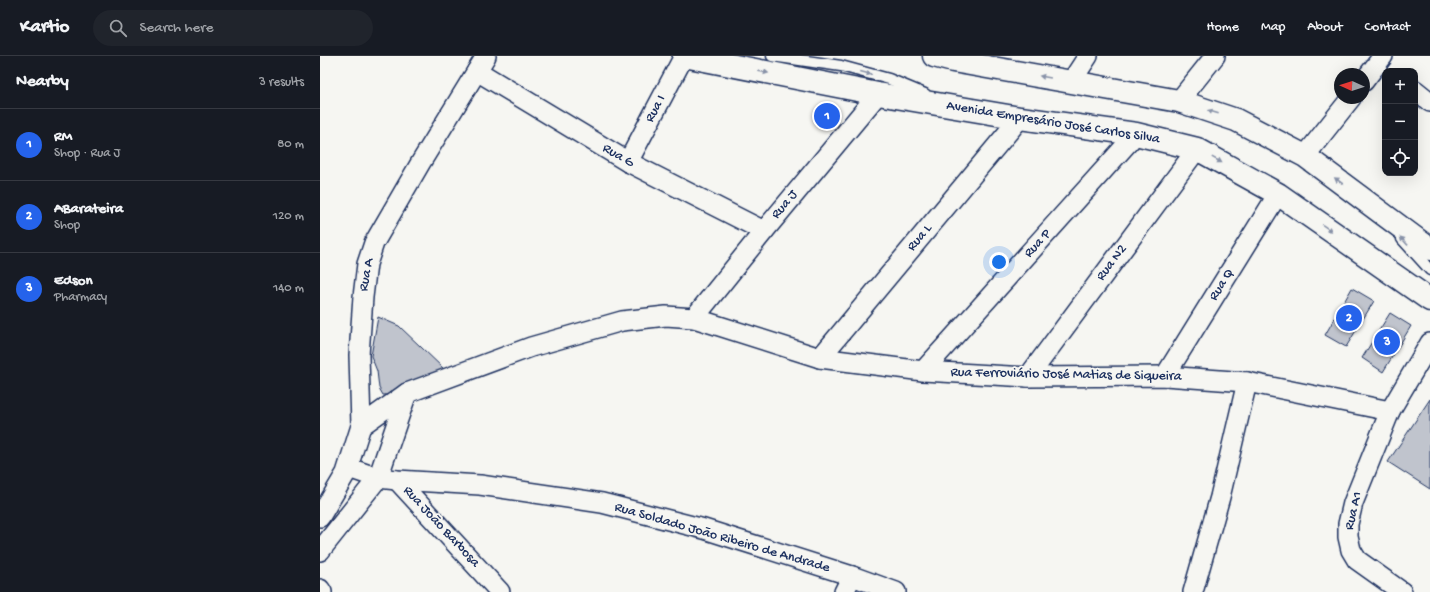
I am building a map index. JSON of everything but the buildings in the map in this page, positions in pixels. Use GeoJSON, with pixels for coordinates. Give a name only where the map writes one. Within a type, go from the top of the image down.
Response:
{"type":"FeatureCollection","features":[{"type":"Feature","properties":{"kind":"main road","name":"Avenida Empresário José Carlos Silva"},"geometry":{"type":"LineString","coordinates":[[684,56],[878,94],[1020,118],[1136,134],[1197,149],[1278,194],[1430,300]]}},
{"type":"Feature","properties":{"kind":"main road"},"geometry":{"type":"LineString","coordinates":[[934,56],[953,61],[1179,101],[1236,120],[1305,156],[1430,249]]}},
{"type":"Feature","properties":{"kind":"street","name":"Rua I"},"geometry":{"type":"LineString","coordinates":[[628,162],[684,56]]}},
{"type":"Feature","properties":{"kind":"street"},"geometry":{"type":"LineString","coordinates":[[1071,82],[1088,56]]}},
{"type":"Feature","properties":{"kind":"street"},"geometry":{"type":"LineString","coordinates":[[1179,101],[1215,56]]}},
{"type":"Feature","properties":{"kind":"street"},"geometry":{"type":"LineString","coordinates":[[1370,74],[1382,61]]}},
{"type":"Feature","properties":{"kind":"street","name":"Rua G"},"geometry":{"type":"LineString","coordinates":[[482,64],[628,162],[764,231]]}},
{"type":"Feature","properties":{"kind":"street","name":"Rua A"},"geometry":{"type":"LineString","coordinates":[[320,517],[348,468],[361,426],[360,355],[363,297],[367,264],[378,236],[421,162],[482,64]]}},
{"type":"Feature","properties":{"kind":"street"},"geometry":{"type":"LineString","coordinates":[[1418,92],[1430,102]]}},
{"type":"Feature","properties":{"kind":"street","name":"Rua J"},"geometry":{"type":"LineString","coordinates":[[694,318],[878,94]]}},
{"type":"Feature","properties":{"kind":"street"},"geometry":{"type":"LineString","coordinates":[[1305,156],[1346,104]]}},
{"type":"Feature","properties":{"kind":"street","name":"Rua L"},"geometry":{"type":"LineString","coordinates":[[820,358],[1020,118]]}},
{"type":"Feature","properties":{"kind":"street","name":"Rua P"},"geometry":{"type":"LineString","coordinates":[[923,371],[1136,134]]}},
{"type":"Feature","properties":{"kind":"street","name":"Rua N2"},"geometry":{"type":"LineString","coordinates":[[1028,377],[1197,149]]}},
{"type":"Feature","properties":{"kind":"street","name":"Rua Q"},"geometry":{"type":"LineString","coordinates":[[1166,376],[1278,194]]}},
{"type":"Feature","properties":{"kind":"street","name":"Rua Ferroviário José Matias de Siqueira"},"geometry":{"type":"LineString","coordinates":[[361,426],[407,393],[531,347],[622,321],[666,316],[694,318],[820,358],[923,371],[1028,377],[1166,376],[1247,382],[1390,411]]}},
{"type":"Feature","properties":{"kind":"street","name":"Rua A1"},"geometry":{"type":"LineString","coordinates":[[1402,592],[1357,560],[1351,550],[1348,537],[1348,524],[1353,503],[1390,411],[1430,343]]}},
{"type":"Feature","properties":{"kind":"street"},"geometry":{"type":"LineString","coordinates":[[1193,592],[1220,497],[1247,382]]}},
{"type":"Feature","properties":{"kind":"street"},"geometry":{"type":"LineString","coordinates":[[320,551],[378,478],[407,393]]}},
{"type":"Feature","properties":{"kind":"street","name":"Rua Soldado João Ribeiro de Andrade"},"geometry":{"type":"LineString","coordinates":[[348,468],[378,478],[480,485],[602,503],[704,529],[848,584],[896,592]]}},
{"type":"Feature","properties":{"kind":"street","name":"Rua João Barbosa"},"geometry":{"type":"LineString","coordinates":[[397,480],[500,592]]}},
{"type":"Feature","properties":{"kind":"lane"},"geometry":{"type":"LineString","coordinates":[[772,56],[841,66],[889,79],[960,108]]}},
{"type":"Feature","properties":{"kind":"lane"},"geometry":{"type":"LineString","coordinates":[[1370,204],[1430,270]]}},
{"type":"Feature","properties":{"kind":"place","name":"RM"},"geometry":{"type":"Point","coordinates":[827,116]}},
{"type":"Feature","properties":{"kind":"place","name":"ABarateira"},"geometry":{"type":"Point","coordinates":[1349,318]}},
{"type":"Feature","properties":{"kind":"place","name":"Edson"},"geometry":{"type":"Point","coordinates":[1387,342]}}]}
